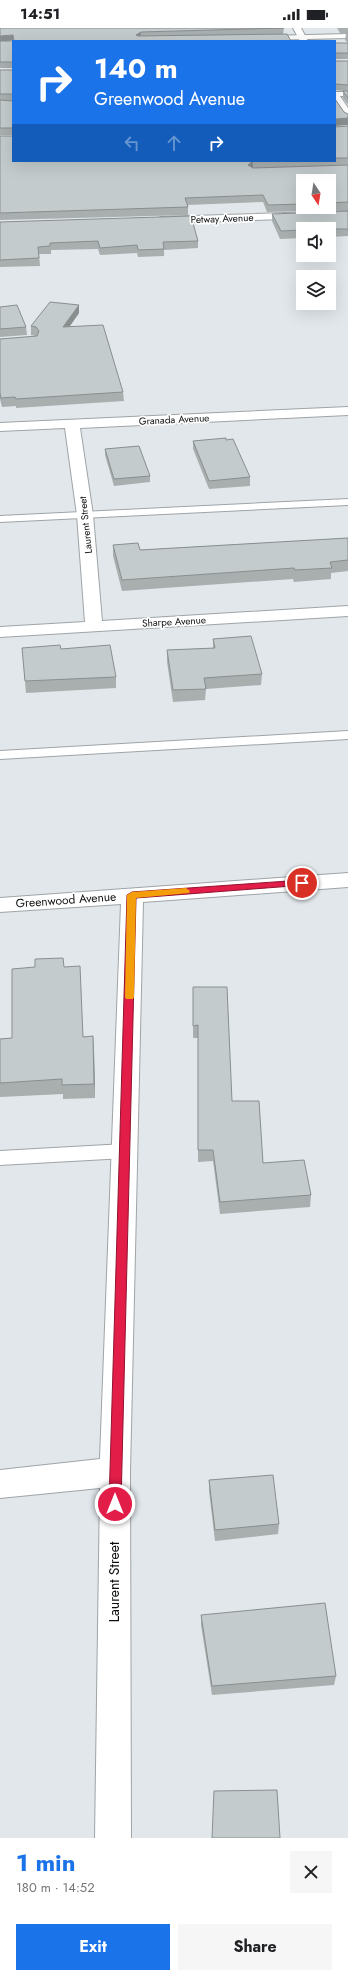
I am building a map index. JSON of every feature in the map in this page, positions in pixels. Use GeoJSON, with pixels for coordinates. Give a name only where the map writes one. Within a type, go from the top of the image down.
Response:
{"type":"FeatureCollection","features":[{"type":"Feature","properties":{"kind":"street"},"geometry":{"type":"LineString","coordinates":[[297,28],[303,39]]}},
{"type":"Feature","properties":{"kind":"street"},"geometry":{"type":"LineString","coordinates":[[336,96],[348,116]]}},
{"type":"Feature","properties":{"kind":"street","name":"Petway Avenue"},"geometry":{"type":"LineString","coordinates":[[150,220],[348,214]]}},
{"type":"Feature","properties":{"kind":"street","name":"Granada Avenue"},"geometry":{"type":"LineString","coordinates":[[0,427],[348,411]]}},
{"type":"Feature","properties":{"kind":"street","name":"Laurent Street"},"geometry":{"type":"LineString","coordinates":[[72,424],[85,516],[94,626]]}},
{"type":"Feature","properties":{"kind":"street","name":"Sharpe Avenue"},"geometry":{"type":"LineString","coordinates":[[0,632],[348,611]]}},
{"type":"Feature","properties":{"kind":"street","name":"Greenwood Avenue"},"geometry":{"type":"LineString","coordinates":[[0,905],[348,880]]}},
{"type":"Feature","properties":{"kind":"street","name":"Laurent Street"},"geometry":{"type":"LineString","coordinates":[[112,1838],[115,1472],[132,895]]}},
{"type":"Feature","properties":{"kind":"street"},"geometry":{"type":"LineString","coordinates":[[0,1484],[115,1472]]}},
{"type":"Feature","properties":{"kind":"lane"},"geometry":{"type":"LineString","coordinates":[[264,38],[303,39],[348,36]]}},
{"type":"Feature","properties":{"kind":"lane"},"geometry":{"type":"LineString","coordinates":[[336,94],[348,94]]}},
{"type":"Feature","properties":{"kind":"lane"},"geometry":{"type":"LineString","coordinates":[[0,519],[348,502]]}},
{"type":"Feature","properties":{"kind":"lane"},"geometry":{"type":"LineString","coordinates":[[0,755],[348,735]]}},
{"type":"Feature","properties":{"kind":"lane"},"geometry":{"type":"LineString","coordinates":[[0,1158],[125,1151]]}},
{"type":"Feature","properties":{"kind":"building"},"geometry":{"type":"Polygon","coordinates":[[[0,28],[284,28],[141,32],[136,35],[287,34],[290,40],[14,40],[13,35],[0,36],[0,28]]]}},
{"type":"Feature","properties":{"kind":"building"},"geometry":{"type":"Polygon","coordinates":[[[0,41],[12,41],[12,62],[0,62],[0,41]]]}},
{"type":"Feature","properties":{"kind":"building"},"geometry":{"type":"Polygon","coordinates":[[[336,43],[348,43],[348,53],[336,53],[336,43]]]}},
{"type":"Feature","properties":{"kind":"building"},"geometry":{"type":"Polygon","coordinates":[[[336,61],[348,61],[348,85],[336,84],[336,61]]]}},
{"type":"Feature","properties":{"kind":"building"},"geometry":{"type":"Polygon","coordinates":[[[0,70],[12,70],[12,94],[0,94],[0,70]]]}},
{"type":"Feature","properties":{"kind":"building"},"geometry":{"type":"Polygon","coordinates":[[[343,91],[348,91],[348,98],[343,91]]]}},
{"type":"Feature","properties":{"kind":"building"},"geometry":{"type":"Polygon","coordinates":[[[0,100],[12,101],[12,128],[0,128],[0,100]]]}},
{"type":"Feature","properties":{"kind":"building"},"geometry":{"type":"Polygon","coordinates":[[[336,100],[344,112],[348,114],[348,118],[336,119],[336,100]]]}},
{"type":"Feature","properties":{"kind":"building"},"geometry":{"type":"Polygon","coordinates":[[[348,126],[348,158],[336,158],[336,127],[348,126]]]}},
{"type":"Feature","properties":{"kind":"building"},"geometry":{"type":"Polygon","coordinates":[[[0,136],[12,136],[12,162],[252,162],[248,165],[253,168],[348,165],[348,202],[336,203],[336,174],[296,174],[296,204],[268,205],[263,195],[185,198],[188,207],[0,213],[0,136]]]}},
{"type":"Feature","properties":{"kind":"building"},"geometry":{"type":"Polygon","coordinates":[[[336,211],[348,211],[348,229],[336,229],[336,222],[296,222],[296,230],[281,231],[272,214],[336,214],[336,211]]]}},
{"type":"Feature","properties":{"kind":"building"},"geometry":{"type":"Polygon","coordinates":[[[191,216],[198,241],[163,242],[164,249],[138,250],[137,245],[100,248],[98,241],[50,243],[50,246],[38,247],[39,258],[0,260],[0,222],[191,216]]]}},
{"type":"Feature","properties":{"kind":"building"},"geometry":{"type":"Polygon","coordinates":[[[50,302],[79,305],[63,327],[103,325],[123,392],[16,399],[15,397],[1,398],[0,339],[37,336],[39,331],[36,327],[31,326],[50,302]]]}},
{"type":"Feature","properties":{"kind":"building"},"geometry":{"type":"Polygon","coordinates":[[[17,305],[26,327],[0,329],[0,307],[17,305]]]}},
{"type":"Feature","properties":{"kind":"building"},"geometry":{"type":"Polygon","coordinates":[[[226,438],[226,440],[233,439],[250,477],[209,481],[193,441],[226,438]]]}},
{"type":"Feature","properties":{"kind":"building"},"geometry":{"type":"Polygon","coordinates":[[[139,446],[150,476],[114,479],[105,449],[139,446]]]}},
{"type":"Feature","properties":{"kind":"building"},"geometry":{"type":"Polygon","coordinates":[[[348,538],[348,560],[330,562],[332,568],[295,570],[294,568],[122,580],[113,545],[138,543],[140,550],[348,538]]]}},
{"type":"Feature","properties":{"kind":"building"},"geometry":{"type":"Polygon","coordinates":[[[251,636],[262,674],[204,678],[206,689],[173,690],[167,650],[215,648],[213,639],[251,636]]]}},
{"type":"Feature","properties":{"kind":"building"},"geometry":{"type":"Polygon","coordinates":[[[60,645],[61,649],[110,645],[116,677],[25,681],[22,648],[60,645]]]}},
{"type":"Feature","properties":{"kind":"building"},"geometry":{"type":"Polygon","coordinates":[[[63,958],[64,967],[80,966],[83,1037],[93,1036],[94,1084],[62,1085],[62,1079],[0,1083],[0,1039],[12,1038],[12,969],[35,967],[35,959],[63,958]]]}},
{"type":"Feature","properties":{"kind":"building"},"geometry":{"type":"Polygon","coordinates":[[[193,987],[227,987],[232,1101],[259,1101],[263,1163],[304,1160],[311,1195],[220,1202],[213,1150],[198,1150],[198,1025],[193,1026],[193,987]]]}},
{"type":"Feature","properties":{"kind":"building"},"geometry":{"type":"Polygon","coordinates":[[[273,1475],[279,1524],[215,1530],[209,1480],[273,1475]]]}},
{"type":"Feature","properties":{"kind":"building"},"geometry":{"type":"Polygon","coordinates":[[[325,1603],[336,1676],[212,1686],[201,1615],[325,1603]]]}},
{"type":"Feature","properties":{"kind":"building"},"geometry":{"type":"Polygon","coordinates":[[[277,1790],[280,1838],[212,1838],[214,1791],[277,1790]]]}},
{"type":"Feature","properties":{"kind":"slow traffic"},"geometry":{"type":"LineString","coordinates":[[129,997],[132,895],[186,891]]}},
{"type":"Feature","properties":{"kind":"route"},"geometry":{"type":"LineString","coordinates":[[115,1504],[132,895],[302,883]]}}]}
